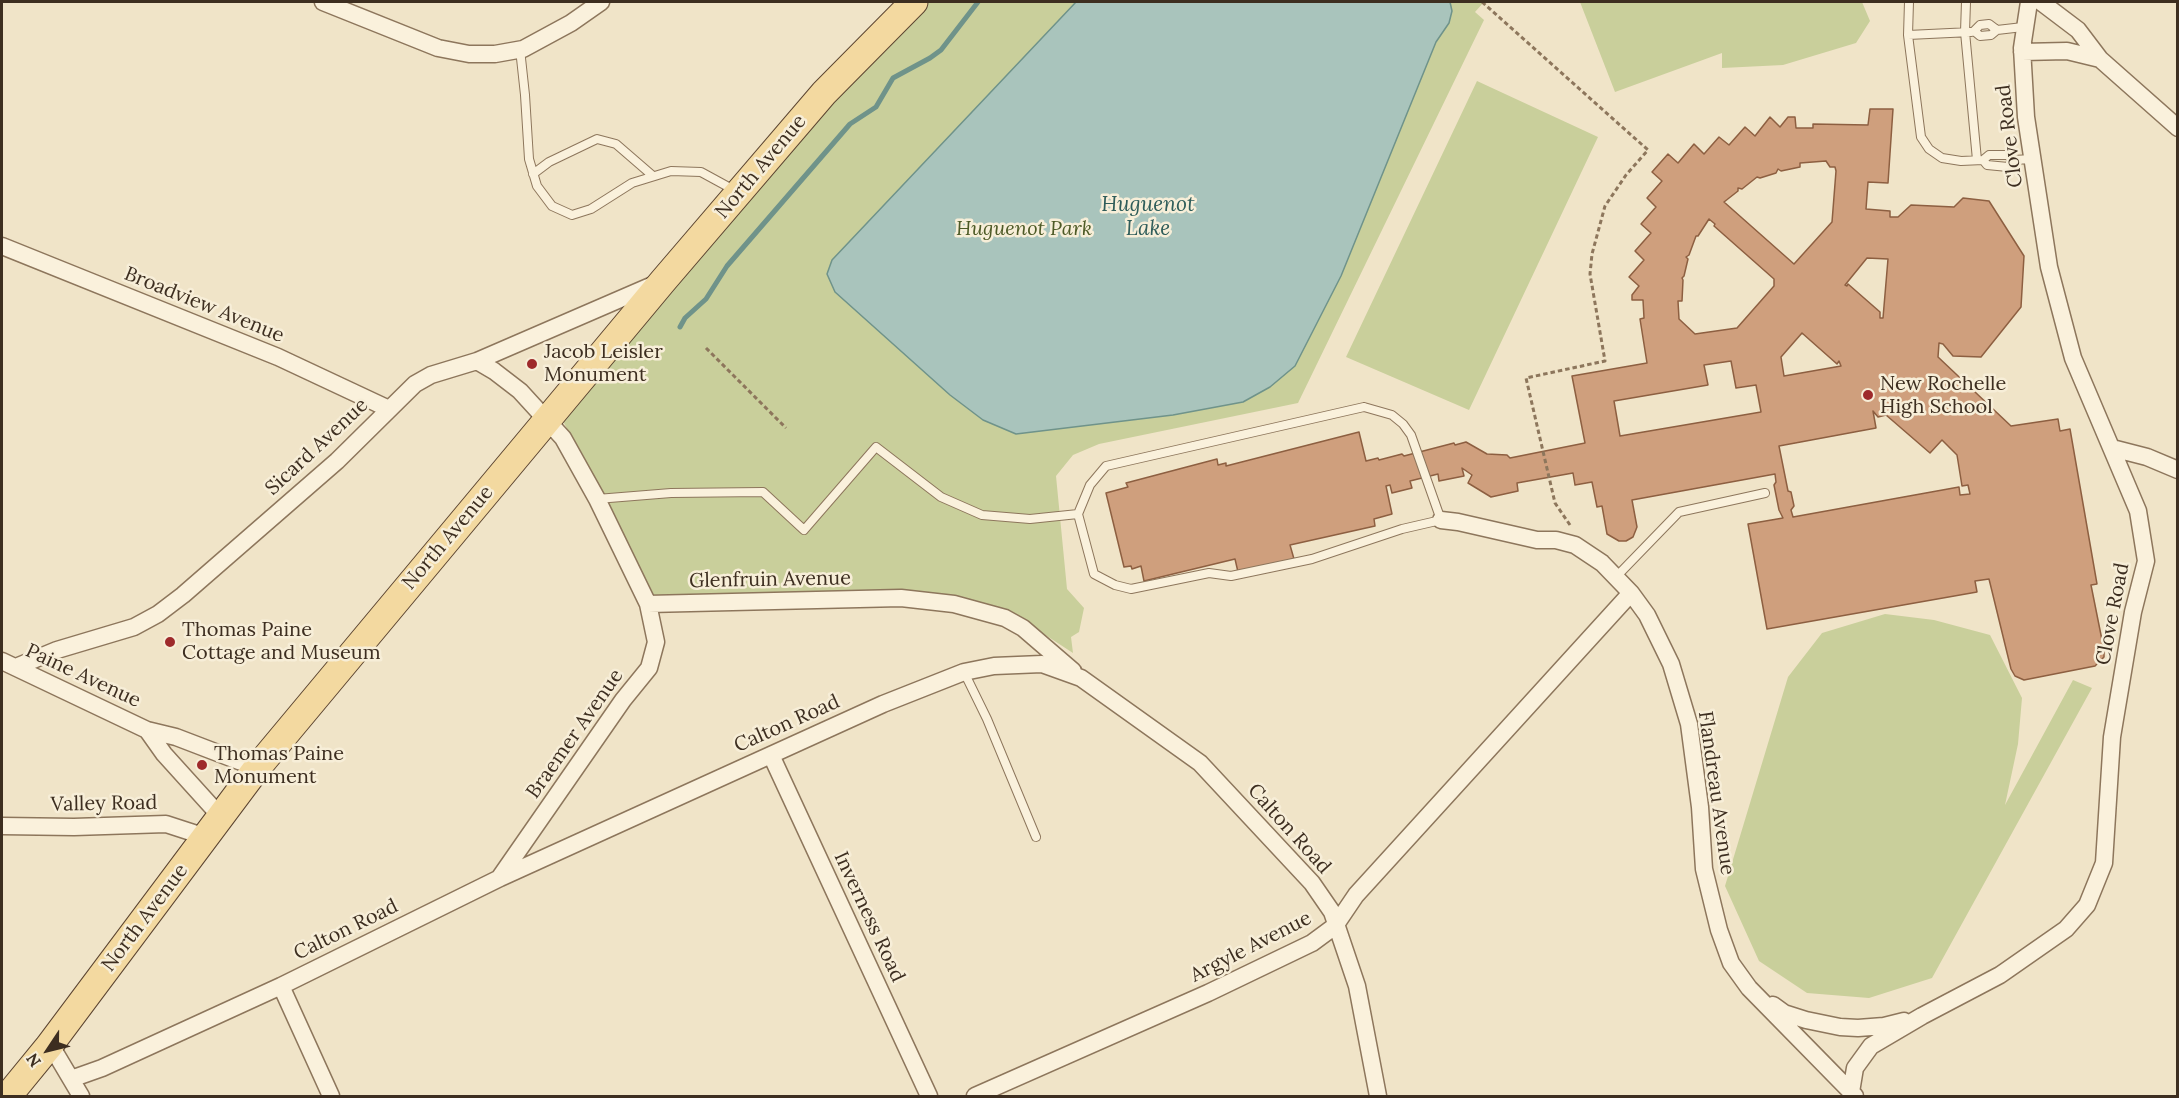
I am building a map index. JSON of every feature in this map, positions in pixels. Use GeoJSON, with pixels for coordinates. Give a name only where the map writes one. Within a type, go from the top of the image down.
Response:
{"type":"FeatureCollection","features":[{"type":"Feature","properties":{"kind":"main road","name":"North Avenue"},"geometry":{"type":"LineString","coordinates":[[8,1096],[49,1046],[257,768],[547,419],[824,93],[914,2]]}},
{"type":"Feature","properties":{"kind":"street"},"geometry":{"type":"LineString","coordinates":[[322,2],[438,48],[469,54],[495,54],[520,50],[571,23],[598,3]]}},
{"type":"Feature","properties":{"kind":"street","name":"Clove Road"},"geometry":{"type":"LineString","coordinates":[[1854,1094],[1855,1068],[1871,1046],[2000,975],[2066,929],[2087,905],[2104,862],[2112,737],[2133,612],[2146,561],[2138,511],[2073,358],[2049,267],[2026,117],[2022,52],[2023,27],[2029,2]]}},
{"type":"Feature","properties":{"kind":"street"},"geometry":{"type":"LineString","coordinates":[[2042,2],[2078,30],[2100,59],[2178,128]]}},
{"type":"Feature","properties":{"kind":"street"},"geometry":{"type":"LineString","coordinates":[[2022,52],[2067,51],[2100,59]]}},
{"type":"Feature","properties":{"kind":"street","name":"Broadview Avenue"},"geometry":{"type":"LineString","coordinates":[[2,246],[278,357],[389,409]]}},
{"type":"Feature","properties":{"kind":"street","name":"Sicard Avenue"},"geometry":{"type":"LineString","coordinates":[[9,664],[134,627],[158,614],[183,595],[337,460],[415,384],[431,375],[477,362],[663,281]]}},
{"type":"Feature","properties":{"kind":"street"},"geometry":{"type":"LineString","coordinates":[[477,362],[494,371],[520,391],[563,438],[597,499],[648,604]]}},
{"type":"Feature","properties":{"kind":"street"},"geometry":{"type":"LineString","coordinates":[[2112,448],[2147,457],[2178,470]]}},
{"type":"Feature","properties":{"kind":"street","name":"Flandreau Avenue"},"geometry":{"type":"LineString","coordinates":[[1441,520],[1537,540],[1556,540],[1575,545],[1602,563],[1631,593],[1647,615],[1671,664],[1686,714],[1700,807],[1704,869],[1719,930],[1731,963],[1749,988],[1854,1094]]}},
{"type":"Feature","properties":{"kind":"street","name":"Argyle Avenue"},"geometry":{"type":"LineString","coordinates":[[975,1096],[1218,988],[1312,943],[1335,926],[1356,895],[1631,593]]}},
{"type":"Feature","properties":{"kind":"street","name":"Glenfruin Avenue"},"geometry":{"type":"LineString","coordinates":[[648,604],[901,598],[954,604],[1005,618],[1023,628],[1081,678]]}},
{"type":"Feature","properties":{"kind":"street","name":"Braemer Avenue"},"geometry":{"type":"LineString","coordinates":[[500,878],[623,700],[649,668],[656,642],[648,604]]}},
{"type":"Feature","properties":{"kind":"street","name":"Paine Avenue"},"geometry":{"type":"LineString","coordinates":[[9,664],[147,730],[176,737],[257,768]]}},
{"type":"Feature","properties":{"kind":"street","name":"Calton Road"},"geometry":{"type":"LineString","coordinates":[[71,1079],[102,1068],[281,986],[500,878],[883,704],[964,672],[994,666],[1042,664],[1081,678],[1200,763],[1312,883],[1332,912],[1356,986],[1378,1096]]}},
{"type":"Feature","properties":{"kind":"street","name":"Paine Avenue"},"geometry":{"type":"LineString","coordinates":[[147,730],[213,827]]}},
{"type":"Feature","properties":{"kind":"street","name":"Inverness Road"},"geometry":{"type":"LineString","coordinates":[[771,755],[929,1096]]}},
{"type":"Feature","properties":{"kind":"street","name":"Valley Road"},"geometry":{"type":"LineString","coordinates":[[2,826],[74,827],[166,824],[213,827]]}},
{"type":"Feature","properties":{"kind":"street"},"geometry":{"type":"LineString","coordinates":[[281,986],[331,1096]]}},
{"type":"Feature","properties":{"kind":"street","name":"Clove Road"},"geometry":{"type":"LineString","coordinates":[[1749,988],[1784,1013],[1840,1027],[1884,1026],[1922,1016]]}},
{"type":"Feature","properties":{"kind":"street"},"geometry":{"type":"LineString","coordinates":[[49,1046],[81,1096]]}},
{"type":"Feature","properties":{"kind":"lane"},"geometry":{"type":"LineString","coordinates":[[1909,2],[1908,35],[1921,136],[1929,149],[1942,158],[1961,161],[1980,160],[1989,155],[2008,155],[2013,160],[2033,159]]}},
{"type":"Feature","properties":{"kind":"lane"},"geometry":{"type":"LineString","coordinates":[[1966,2],[1980,160]]}},
{"type":"Feature","properties":{"kind":"lane"},"geometry":{"type":"LineString","coordinates":[[1908,35],[1970,32],[1989,24],[1997,30],[2023,27]]}},
{"type":"Feature","properties":{"kind":"lane"},"geometry":{"type":"LineString","coordinates":[[520,50],[529,159],[537,186],[552,206],[572,215],[591,209],[632,183],[671,171],[701,172],[740,193]]}},
{"type":"Feature","properties":{"kind":"lane"},"geometry":{"type":"LineString","coordinates":[[533,174],[549,162],[597,139],[616,144],[653,176]]}},
{"type":"Feature","properties":{"kind":"lane"},"geometry":{"type":"LineString","coordinates":[[1364,407],[1392,415],[1411,435],[1441,520],[1402,529],[1312,559],[1231,576],[1209,573],[1131,590],[1114,585],[1094,574],[1078,514],[1090,485],[1106,466],[1364,407]]}},
{"type":"Feature","properties":{"kind":"lane"},"geometry":{"type":"LineString","coordinates":[[597,499],[671,493],[763,492],[804,530],[876,447],[941,497],[982,515],[1030,519],[1078,514]]}},
{"type":"Feature","properties":{"kind":"lane"},"geometry":{"type":"LineString","coordinates":[[1616,577],[1679,512],[1765,493]]}},
{"type":"Feature","properties":{"kind":"lane"},"geometry":{"type":"LineString","coordinates":[[964,672],[987,719],[1035,837]]}},
{"type":"Feature","properties":{"kind":"path"},"geometry":{"type":"LineString","coordinates":[[1482,2],[1648,150],[1626,175],[1605,206],[1592,254],[1590,274],[1605,361],[1526,378],[1555,503],[1573,529]]}},
{"type":"Feature","properties":{"kind":"path"},"geometry":{"type":"LineString","coordinates":[[706,348],[786,428]]}},
{"type":"Feature","properties":{"kind":"green space","name":"Huguenot Park"},"geometry":{"type":"Polygon","coordinates":[[[917,2],[1484,2],[1475,12],[1484,20],[1298,403],[1099,444],[1073,455],[1056,476],[1067,589],[1084,608],[1079,632],[1071,637],[1073,653],[1027,623],[928,593],[652,598],[561,417],[838,98],[917,2]]]}},
{"type":"Feature","properties":{"kind":"green space"},"geometry":{"type":"Polygon","coordinates":[[[1580,2],[1862,2],[1870,21],[1856,43],[1783,65],[1722,68],[1722,53],[1615,92],[1580,2]]]}},
{"type":"Feature","properties":{"kind":"green space"},"geometry":{"type":"Polygon","coordinates":[[[1477,81],[1598,137],[1469,410],[1346,357],[1477,81]]]}},
{"type":"Feature","properties":{"kind":"green space"},"geometry":{"type":"Polygon","coordinates":[[[1885,614],[1934,620],[1990,635],[2022,698],[2018,744],[2005,805],[2073,680],[2092,688],[1932,978],[1869,998],[1807,993],[1759,961],[1725,886],[1788,677],[1822,633],[1885,614]]]}},
{"type":"Feature","properties":{"kind":"water","name":"Huguenot Lake"},"geometry":{"type":"Polygon","coordinates":[[[1076,2],[1450,2],[1452,11],[1449,23],[1436,42],[1341,276],[1295,366],[1270,387],[1243,402],[1173,415],[1016,434],[983,420],[950,395],[835,292],[827,274],[832,260],[1076,2]]]}},
{"type":"Feature","properties":{"kind":"building","name":"New Rochelle High School"},"geometry":{"type":"Polygon","coordinates":[[[1870,109],[1893,109],[1888,183],[1868,182],[1866,209],[1890,211],[1890,217],[1898,217],[1911,205],[1954,207],[1963,198],[1989,201],[2024,256],[2021,307],[1981,357],[1953,356],[1943,344],[1939,343],[1938,357],[2011,426],[2058,419],[2060,431],[2070,429],[2097,584],[2091,585],[2104,650],[2104,657],[2095,666],[2024,680],[2015,676],[2011,669],[1989,579],[1975,581],[1977,592],[1767,629],[1748,524],[1783,518],[1774,485],[1775,474],[1632,500],[1637,527],[1633,537],[1626,541],[1619,541],[1607,534],[1602,506],[1597,507],[1592,482],[1575,485],[1573,473],[1517,483],[1518,491],[1491,497],[1468,483],[1472,475],[1462,468],[1464,476],[1439,481],[1438,474],[1410,481],[1412,488],[1392,493],[1390,485],[1386,486],[1392,514],[1374,519],[1375,526],[1290,545],[1294,559],[1238,572],[1235,559],[1144,581],[1141,566],[1132,569],[1131,566],[1124,567],[1106,493],[1128,487],[1126,483],[1217,459],[1218,465],[1226,463],[1226,466],[1359,432],[1366,461],[1402,454],[1404,456],[1466,442],[1487,454],[1507,455],[1510,458],[1585,443],[1572,376],[1647,363],[1640,319],[1644,318],[1643,300],[1632,300],[1632,295],[1639,286],[1629,277],[1644,260],[1635,251],[1651,233],[1641,224],[1656,207],[1647,198],[1662,181],[1652,172],[1668,154],[1678,163],[1694,144],[1704,154],[1719,137],[1729,145],[1745,127],[1755,136],[1770,117],[1780,127],[1788,117],[1795,117],[1796,128],[1813,128],[1813,124],[1868,125],[1870,109]],[[1826,161],[1800,163],[1800,167],[1781,171],[1778,169],[1776,173],[1757,177],[1742,189],[1738,188],[1738,191],[1724,202],[1794,264],[1832,222],[1836,171],[1835,167],[1830,167],[1826,161]],[[1709,219],[1696,236],[1689,255],[1686,257],[1688,259],[1682,278],[1682,301],[1678,301],[1679,319],[1695,334],[1737,328],[1774,286],[1774,279],[1709,219]],[[1867,258],[1845,285],[1848,284],[1880,312],[1880,318],[1883,318],[1888,259],[1867,258]],[[1802,333],[1781,357],[1784,376],[1841,366],[1839,361],[1837,364],[1802,333]],[[1731,361],[1704,365],[1708,385],[1614,401],[1620,436],[1761,412],[1756,385],[1736,388],[1731,361]],[[1873,411],[1876,428],[1779,446],[1788,491],[1791,492],[1794,506],[1791,510],[1793,517],[1959,487],[1960,495],[1970,494],[1968,485],[1962,486],[1957,455],[1942,440],[1930,453],[1886,415],[1878,417],[1873,411]]]}},
{"type":"Feature","properties":{"kind":"waterway"},"geometry":{"type":"LineString","coordinates":[[680,327],[685,318],[706,299],[727,266],[850,124],[876,107],[893,78],[941,50],[978,2]]}},
{"type":"Feature","properties":{"kind":"place","name":"Jacob Leisler Monument"},"geometry":{"type":"Point","coordinates":[532,364]}},
{"type":"Feature","properties":{"kind":"place","name":"New Rochelle High School"},"geometry":{"type":"Point","coordinates":[1868,395]}},
{"type":"Feature","properties":{"kind":"place","name":"Thomas Paine Cottage and Museum"},"geometry":{"type":"Point","coordinates":[170,642]}},
{"type":"Feature","properties":{"kind":"place","name":"Thomas Paine Monument"},"geometry":{"type":"Point","coordinates":[202,765]}}]}
